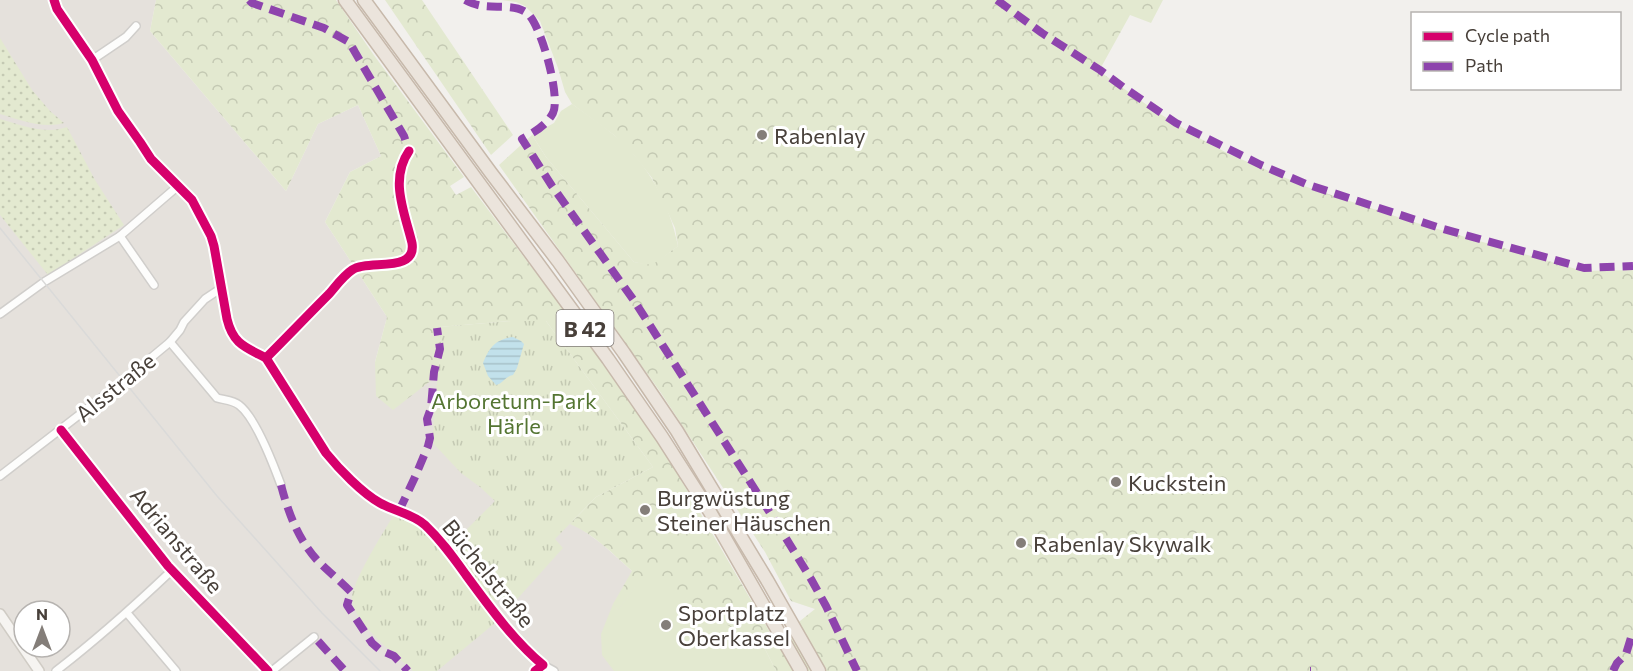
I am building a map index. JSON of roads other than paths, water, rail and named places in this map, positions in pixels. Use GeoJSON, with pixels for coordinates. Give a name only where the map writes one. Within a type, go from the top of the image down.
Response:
{"type":"FeatureCollection","features":[{"type":"Feature","properties":{"kind":"highway","name":"B 42"},"geometry":{"type":"LineString","coordinates":[[345,0],[608,359],[662,437],[710,512],[801,671]]}},
{"type":"Feature","properties":{"kind":"highway","name":"B 42"},"geometry":{"type":"LineString","coordinates":[[364,0],[558,261],[644,382],[677,431],[819,671]]}},
{"type":"Feature","properties":{"kind":"main road"},"geometry":{"type":"LineString","coordinates":[[0,614],[39,671]]}},
{"type":"Feature","properties":{"kind":"street","name":"Büchelstraße"},"geometry":{"type":"LineString","coordinates":[[54,0],[57,9],[92,60],[118,111],[152,159],[192,200],[211,236],[220,289],[230,330],[236,340],[266,358],[326,453],[338,467],[378,502],[423,523],[446,548],[492,609],[530,654],[554,671]]}},
{"type":"Feature","properties":{"kind":"street"},"geometry":{"type":"LineString","coordinates":[[92,60],[136,26]]}},
{"type":"Feature","properties":{"kind":"street"},"geometry":{"type":"LineString","coordinates":[[266,358],[353,268],[390,264],[411,256],[412,243],[398,190],[404,158],[409,151]]}},
{"type":"Feature","properties":{"kind":"street"},"geometry":{"type":"LineString","coordinates":[[0,314],[44,282],[120,236],[178,186]]}},
{"type":"Feature","properties":{"kind":"street"},"geometry":{"type":"LineString","coordinates":[[120,236],[154,285]]}},
{"type":"Feature","properties":{"kind":"street","name":"Alsstraße"},"geometry":{"type":"LineString","coordinates":[[0,476],[118,386],[170,342],[205,299],[220,289]]}},
{"type":"Feature","properties":{"kind":"street"},"geometry":{"type":"LineString","coordinates":[[170,342],[217,398],[231,400],[242,406],[254,425],[281,485]]}},
{"type":"Feature","properties":{"kind":"street","name":"Adrianstraße"},"geometry":{"type":"LineString","coordinates":[[61,430],[174,571],[270,671]]}},
{"type":"Feature","properties":{"kind":"street"},"geometry":{"type":"LineString","coordinates":[[56,671],[174,571]]}},
{"type":"Feature","properties":{"kind":"street"},"geometry":{"type":"LineString","coordinates":[[126,613],[176,671]]}},
{"type":"Feature","properties":{"kind":"street"},"geometry":{"type":"LineString","coordinates":[[270,671],[314,637]]}},
{"type":"Feature","properties":{"kind":"street"},"geometry":{"type":"LineString","coordinates":[[535,671],[543,665]]}},
{"type":"Feature","properties":{"kind":"water"},"geometry":{"type":"Polygon","coordinates":[[[513,337],[524,344],[517,368],[513,375],[496,385],[488,376],[483,363],[497,342],[513,337]]]}},
{"type":"Feature","properties":{"kind":"tram line"},"geometry":{"type":"LineString","coordinates":[[0,228],[217,496],[322,613],[380,671]]}},
{"type":"Feature","properties":{"kind":"place","name":"Rabenlay"},"geometry":{"type":"Point","coordinates":[762,135]}},
{"type":"Feature","properties":{"kind":"place","name":"Kuckstein"},"geometry":{"type":"Point","coordinates":[1116,482]}},
{"type":"Feature","properties":{"kind":"place","name":"Burgwüstung Steiner Häuschen"},"geometry":{"type":"Point","coordinates":[645,510]}},
{"type":"Feature","properties":{"kind":"place","name":"Rabenlay Skywalk"},"geometry":{"type":"Point","coordinates":[1021,543]}},
{"type":"Feature","properties":{"kind":"place","name":"Sportplatz Oberkassel"},"geometry":{"type":"Point","coordinates":[666,625]}},
{"type":"Feature","properties":{"kind":"park label","name":"Arboretum-Park Härle"},"geometry":{"type":"Point","coordinates":[514,413]}}]}
